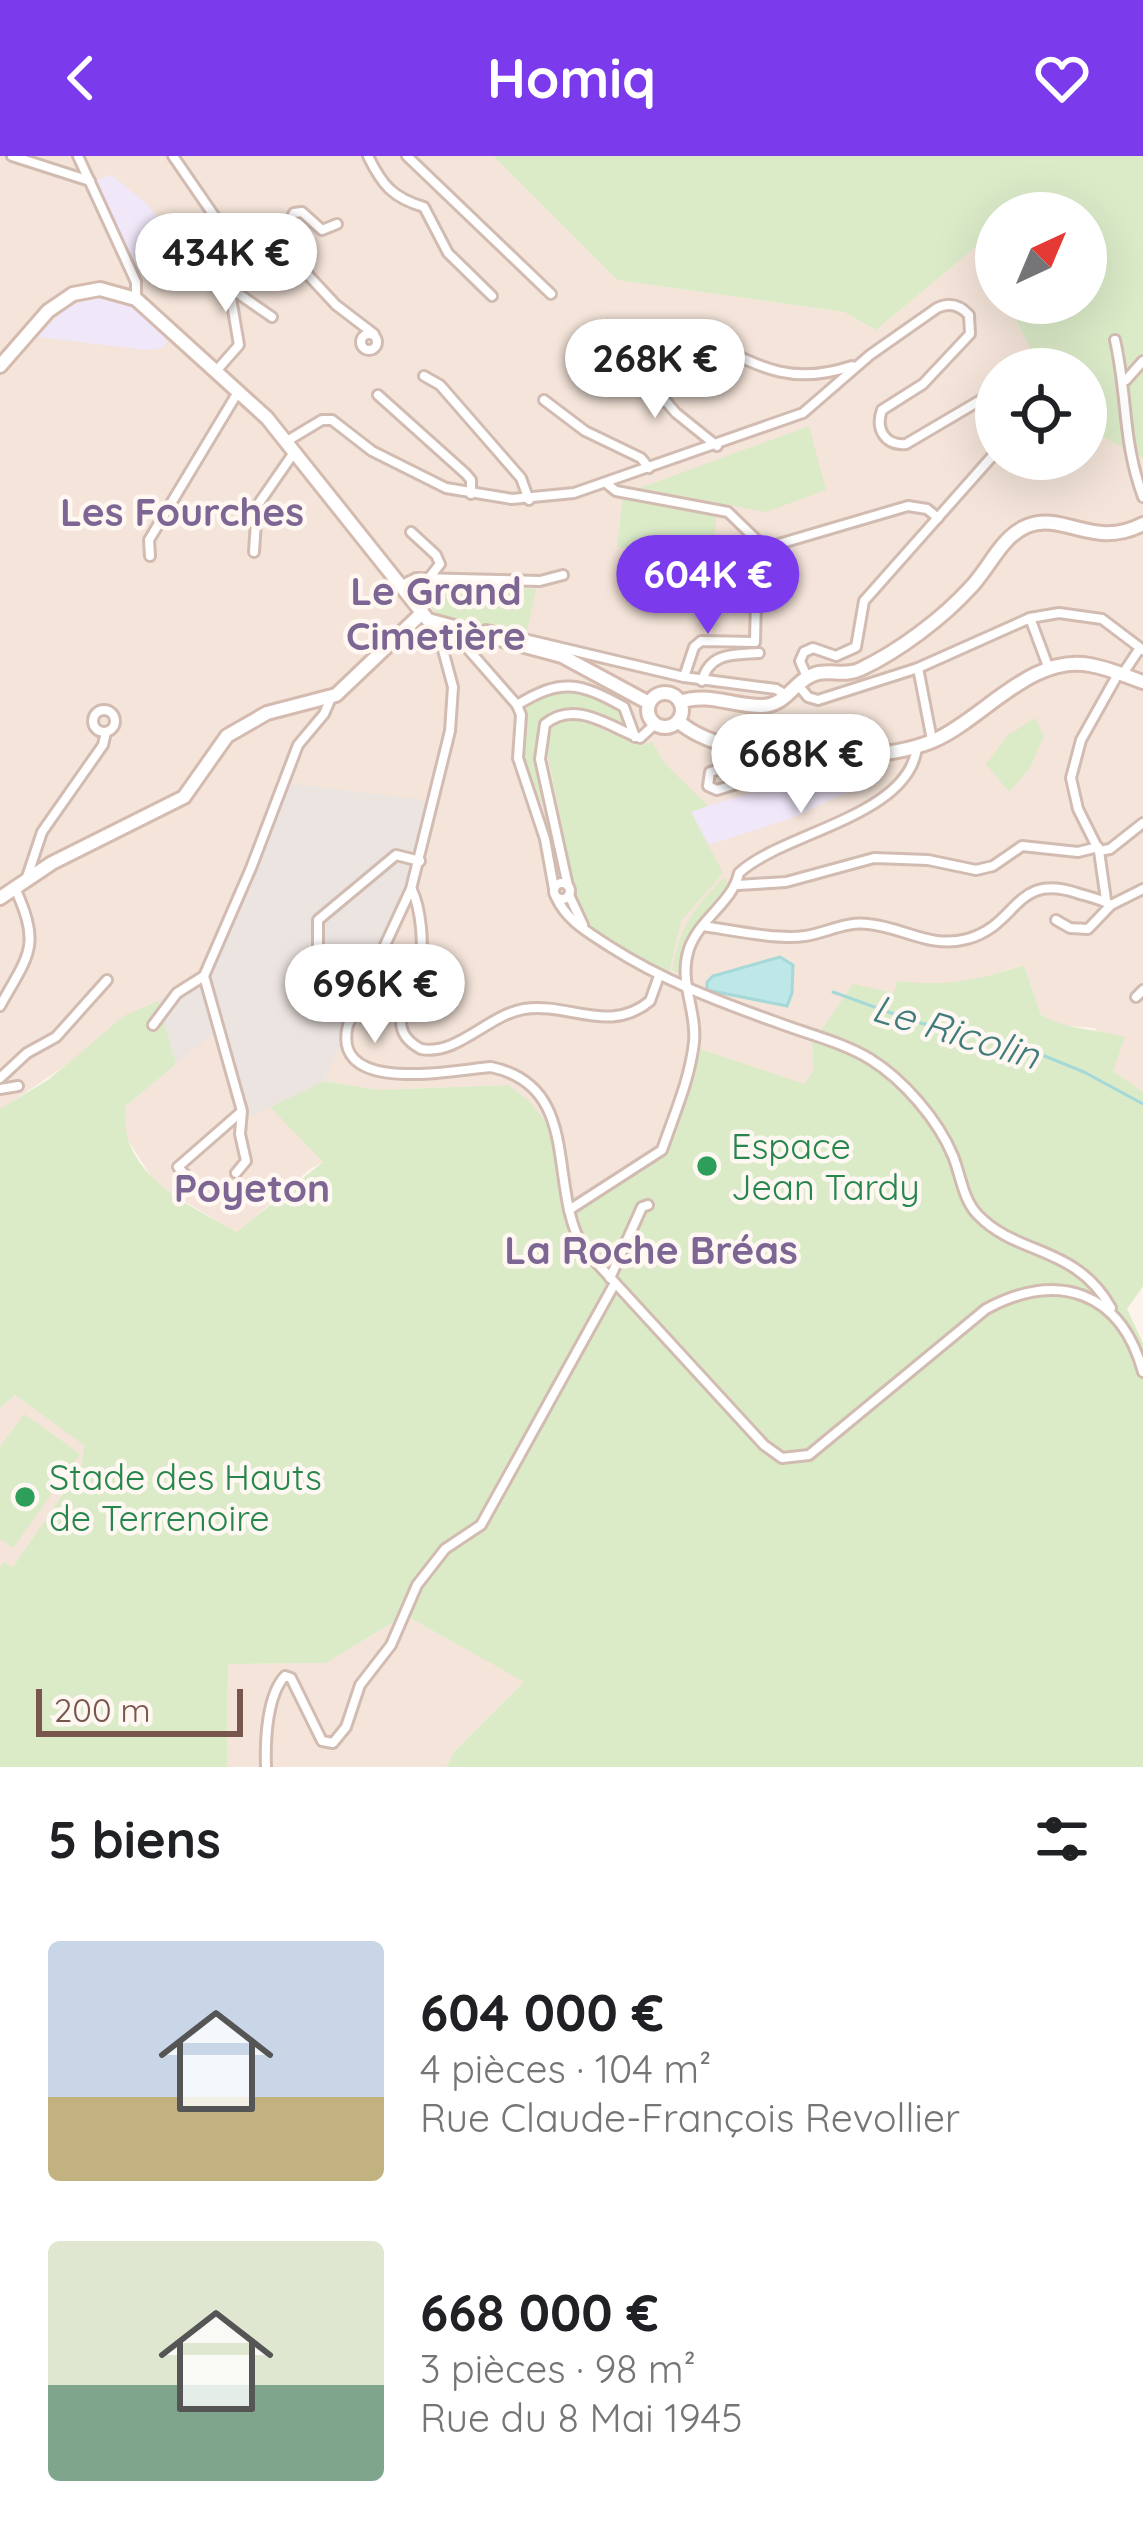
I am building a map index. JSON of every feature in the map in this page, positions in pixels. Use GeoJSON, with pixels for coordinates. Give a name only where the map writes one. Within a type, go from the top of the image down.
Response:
{"type":"FeatureCollection","features":[{"type":"Feature","properties":{"kind":"main road"},"geometry":{"type":"LineString","coordinates":[[0,366],[48,311],[73,294],[100,289],[136,299],[217,370],[291,446],[422,613],[436,624],[562,656],[650,703]]}},
{"type":"Feature","properties":{"kind":"main road"},"geometry":{"type":"LineString","coordinates":[[680,702],[698,697],[765,706],[818,673],[855,672],[959,599],[1002,545],[1024,527],[1045,523],[1106,535],[1143,524]]}},
{"type":"Feature","properties":{"kind":"main road"},"geometry":{"type":"LineString","coordinates":[[0,898],[184,797],[199,781],[214,749],[250,721],[277,709],[331,697],[422,613]]}},
{"type":"Feature","properties":{"kind":"main road"},"geometry":{"type":"LineString","coordinates":[[678,721],[713,744],[764,754],[849,755],[932,741],[1027,679],[1049,670],[1079,664],[1143,682]]}},
{"type":"Feature","properties":{"kind":"main road"},"geometry":{"type":"LineString","coordinates":[[667,693],[680,702],[678,721],[669,726],[655,724],[649,717],[650,703],[657,695],[667,693]]}},
{"type":"Feature","properties":{"kind":"street"},"geometry":{"type":"LineString","coordinates":[[12,156],[90,181]]}},
{"type":"Feature","properties":{"kind":"street"},"geometry":{"type":"LineString","coordinates":[[78,156],[136,282],[136,299]]}},
{"type":"Feature","properties":{"kind":"street"},"geometry":{"type":"LineString","coordinates":[[172,156],[218,220],[240,235],[276,244],[337,305],[374,334]]}},
{"type":"Feature","properties":{"kind":"street"},"geometry":{"type":"LineString","coordinates":[[368,156],[387,190],[424,207],[448,254],[492,296]]}},
{"type":"Feature","properties":{"kind":"street"},"geometry":{"type":"LineString","coordinates":[[407,156],[551,294]]}},
{"type":"Feature","properties":{"kind":"street"},"geometry":{"type":"LineString","coordinates":[[276,244],[294,213],[302,212],[322,230],[337,224]]}},
{"type":"Feature","properties":{"kind":"street"},"geometry":{"type":"LineString","coordinates":[[210,274],[272,317]]}},
{"type":"Feature","properties":{"kind":"street"},"geometry":{"type":"LineString","coordinates":[[217,370],[239,345],[230,292]]}},
{"type":"Feature","properties":{"kind":"street"},"geometry":{"type":"LineString","coordinates":[[254,552],[257,506],[291,446],[322,420],[332,420],[391,462],[446,488],[529,500],[574,493],[803,413],[859,364],[943,305],[960,307],[971,321],[966,341],[928,379],[882,410],[879,426],[893,443],[913,441],[975,404]]}},
{"type":"Feature","properties":{"kind":"street"},"geometry":{"type":"LineString","coordinates":[[707,340],[758,367],[796,377],[824,375],[859,364]]}},
{"type":"Feature","properties":{"kind":"street"},"geometry":{"type":"LineString","coordinates":[[1115,340],[1125,381],[1127,447],[1143,497]]}},
{"type":"Feature","properties":{"kind":"street"},"geometry":{"type":"LineString","coordinates":[[629,359],[676,412],[717,446]]}},
{"type":"Feature","properties":{"kind":"street"},"geometry":{"type":"LineString","coordinates":[[1125,381],[1143,362]]}},
{"type":"Feature","properties":{"kind":"street"},"geometry":{"type":"LineString","coordinates":[[424,376],[440,385],[521,478],[529,500]]}},
{"type":"Feature","properties":{"kind":"street"},"geometry":{"type":"LineString","coordinates":[[150,556],[148,539],[238,391]]}},
{"type":"Feature","properties":{"kind":"street"},"geometry":{"type":"LineString","coordinates":[[378,395],[466,474],[471,494]]}},
{"type":"Feature","properties":{"kind":"street"},"geometry":{"type":"LineString","coordinates":[[544,400],[585,431],[640,458],[649,468]]}},
{"type":"Feature","properties":{"kind":"street"},"geometry":{"type":"LineString","coordinates":[[798,687],[804,652],[813,648],[836,656],[851,651],[859,641],[864,601],[975,476]]}},
{"type":"Feature","properties":{"kind":"street"},"geometry":{"type":"LineString","coordinates":[[606,483],[616,490],[728,512],[765,548],[908,506],[927,509],[938,518]]}},
{"type":"Feature","properties":{"kind":"street"},"geometry":{"type":"LineString","coordinates":[[411,532],[440,565],[428,578]]}},
{"type":"Feature","properties":{"kind":"street"},"geometry":{"type":"LineString","coordinates":[[402,585],[428,578],[540,581],[563,575]]}},
{"type":"Feature","properties":{"kind":"street"},"geometry":{"type":"LineString","coordinates":[[684,677],[694,647],[701,641],[755,643],[756,598],[726,601]]}},
{"type":"Feature","properties":{"kind":"street"},"geometry":{"type":"LineString","coordinates":[[798,687],[818,700],[918,668],[1030,618],[1059,613],[1102,619],[1142,649],[1120,674],[1081,740],[1071,778],[1078,809],[1098,849],[1109,903]]}},
{"type":"Feature","properties":{"kind":"street"},"geometry":{"type":"LineString","coordinates":[[1030,618],[1049,670]]}},
{"type":"Feature","properties":{"kind":"street"},"geometry":{"type":"LineString","coordinates":[[436,624],[453,687],[453,714],[411,889],[348,1025],[345,1045],[359,1063],[386,1075],[490,1067],[521,1078],[549,1108],[578,1240],[764,1445],[782,1458],[792,1460],[817,1449],[986,1309],[1004,1300],[1064,1292],[1112,1310]]}},
{"type":"Feature","properties":{"kind":"street"},"geometry":{"type":"LineString","coordinates":[[482,629],[702,681],[798,687]]}},
{"type":"Feature","properties":{"kind":"street"},"geometry":{"type":"LineString","coordinates":[[441,643],[461,640],[517,705],[518,758],[561,891],[587,931],[685,989],[844,1047],[880,1066],[909,1093],[944,1138],[967,1199],[980,1218],[996,1231],[1071,1266],[1100,1291],[1131,1338],[1143,1372]]}},
{"type":"Feature","properties":{"kind":"street"},"geometry":{"type":"LineString","coordinates":[[702,681],[705,669],[717,657],[759,653]]}},
{"type":"Feature","properties":{"kind":"street"},"geometry":{"type":"LineString","coordinates":[[918,668],[932,741]]}},
{"type":"Feature","properties":{"kind":"street"},"geometry":{"type":"LineString","coordinates":[[517,705],[553,685],[589,691],[624,707],[635,737]]}},
{"type":"Feature","properties":{"kind":"street"},"geometry":{"type":"LineString","coordinates":[[153,1025],[177,993],[203,976],[298,745],[331,697]]}},
{"type":"Feature","properties":{"kind":"street"},"geometry":{"type":"LineString","coordinates":[[561,891],[563,866],[540,760],[545,724],[562,714],[582,714],[635,737],[645,737],[655,724]]}},
{"type":"Feature","properties":{"kind":"street"},"geometry":{"type":"LineString","coordinates":[[0,1005],[33,939],[20,883],[42,832],[103,746],[106,732]]}},
{"type":"Feature","properties":{"kind":"street"},"geometry":{"type":"LineString","coordinates":[[569,1210],[662,1150],[693,1047],[694,1026],[685,989],[689,950],[702,926],[738,885],[739,873],[756,858],[824,830],[894,790],[911,769],[910,747]]}},
{"type":"Feature","properties":{"kind":"street"},"geometry":{"type":"LineString","coordinates":[[764,754],[764,758],[710,772],[708,786],[717,790],[766,775],[783,783],[843,765],[849,755]]}},
{"type":"Feature","properties":{"kind":"street"},"geometry":{"type":"LineString","coordinates":[[738,885],[786,881],[874,858],[928,860],[976,870],[993,866],[1022,846],[1078,852],[1111,849],[1143,823]]}},
{"type":"Feature","properties":{"kind":"street"},"geometry":{"type":"LineString","coordinates":[[318,946],[318,920],[396,855],[420,861]]}},
{"type":"Feature","properties":{"kind":"street"},"geometry":{"type":"LineString","coordinates":[[702,926],[803,937],[855,923],[873,924],[927,941],[952,942],[989,930],[1023,896],[1043,886],[1109,903]]}},
{"type":"Feature","properties":{"kind":"street"},"geometry":{"type":"LineString","coordinates":[[411,889],[417,902],[420,967],[400,1020],[405,1037],[421,1049],[446,1047],[516,1010],[552,1008],[597,1019],[623,1015],[650,1000],[659,976]]}},
{"type":"Feature","properties":{"kind":"street"},"geometry":{"type":"LineString","coordinates":[[1056,920],[1070,928],[1088,929],[1109,903],[1143,890]]}},
{"type":"Feature","properties":{"kind":"street"},"geometry":{"type":"LineString","coordinates":[[203,976],[242,1111],[240,1134],[246,1161],[236,1173]]}},
{"type":"Feature","properties":{"kind":"street"},"geometry":{"type":"LineString","coordinates":[[0,1078],[27,1053],[56,1037],[107,980]]}},
{"type":"Feature","properties":{"kind":"street"},"geometry":{"type":"LineString","coordinates":[[0,1089],[18,1086]]}},
{"type":"Feature","properties":{"kind":"street"},"geometry":{"type":"LineString","coordinates":[[200,1190],[178,1167],[242,1111]]}},
{"type":"Feature","properties":{"kind":"street"},"geometry":{"type":"LineString","coordinates":[[266,1767],[270,1719],[277,1686],[285,1676],[291,1678],[322,1741],[333,1743],[340,1737],[360,1685],[384,1658],[417,1585],[445,1549],[481,1525],[612,1280],[641,1207],[648,1205]]}},
{"type":"Feature","properties":{"kind":"shaded area"},"geometry":{"type":"Polygon","coordinates":[[[0,156],[493,156],[617,280],[844,312],[876,330],[975,247],[975,324],[1018,324],[1030,348],[975,348],[975,480],[1107,480],[1107,439],[1143,458],[1143,1092],[1113,1071],[1095,1028],[1057,1025],[1041,1015],[1024,965],[967,982],[937,986],[897,982],[895,993],[857,988],[812,1044],[813,1071],[804,1084],[663,1152],[569,1218],[508,1085],[378,1090],[325,1081],[323,1162],[237,1233],[155,1183],[127,1138],[126,1106],[176,1064],[73,1060],[0,1110],[0,156]]]}},
{"type":"Feature","properties":{"kind":"shaded area"},"geometry":{"type":"Polygon","coordinates":[[[111,175],[145,202],[186,251],[162,278],[148,264],[135,271],[95,180],[111,175]]]}},
{"type":"Feature","properties":{"kind":"shaded area"},"geometry":{"type":"Polygon","coordinates":[[[100,297],[116,299],[146,316],[168,334],[168,342],[163,348],[146,350],[37,337],[67,306],[100,297]]]}},
{"type":"Feature","properties":{"kind":"shaded area"},"geometry":{"type":"Polygon","coordinates":[[[839,767],[847,792],[790,819],[711,844],[691,811],[839,767]]]}},
{"type":"Feature","properties":{"kind":"shaded area"},"geometry":{"type":"Polygon","coordinates":[[[283,783],[430,801],[417,872],[324,1082],[244,1119],[216,1031],[176,1064],[158,1001],[196,975],[207,957],[283,783]]]}},
{"type":"Feature","properties":{"kind":"shaded area","name":"Stade des Hauts de Terrenoire"},"geometry":{"type":"Polygon","coordinates":[[[15,1395],[84,1444],[81,1467],[13,1567],[0,1568],[0,1408],[15,1395]]]}},
{"type":"Feature","properties":{"kind":"shaded area"},"geometry":{"type":"Polygon","coordinates":[[[405,1615],[525,1682],[454,1752],[446,1767],[227,1767],[228,1664],[326,1663],[405,1615]]]}},
{"type":"Feature","properties":{"kind":"green space"},"geometry":{"type":"Polygon","coordinates":[[[493,156],[1143,156],[1143,458],[1107,439],[1107,348],[1030,348],[1018,324],[1107,324],[1107,192],[975,192],[975,248],[876,330],[844,312],[617,280],[493,156]]]}},
{"type":"Feature","properties":{"kind":"green space"},"geometry":{"type":"Polygon","coordinates":[[[809,426],[826,490],[766,512],[640,488],[809,426]]]}},
{"type":"Feature","properties":{"kind":"green space"},"geometry":{"type":"Polygon","coordinates":[[[623,496],[716,516],[715,539],[672,553],[617,547],[623,496]]]}},
{"type":"Feature","properties":{"kind":"green space"},"geometry":{"type":"Polygon","coordinates":[[[423,584],[536,589],[526,636],[439,617],[422,594],[423,584]]]}},
{"type":"Feature","properties":{"kind":"green space"},"geometry":{"type":"Polygon","coordinates":[[[568,688],[621,708],[628,730],[576,712],[560,711],[548,717],[539,746],[545,799],[538,804],[521,760],[525,702],[548,689],[568,688]]]}},
{"type":"Feature","properties":{"kind":"green space"},"geometry":{"type":"Polygon","coordinates":[[[1035,718],[1044,736],[1030,768],[1009,792],[986,764],[1008,735],[1035,718]]]}},
{"type":"Feature","properties":{"kind":"green space"},"geometry":{"type":"Polygon","coordinates":[[[579,719],[640,746],[652,742],[665,764],[708,806],[691,812],[723,873],[681,921],[668,977],[592,929],[579,911],[546,746],[556,725],[579,719]]]}},
{"type":"Feature","properties":{"kind":"green space"},"geometry":{"type":"Polygon","coordinates":[[[724,877],[729,888],[693,934],[680,975],[672,970],[684,929],[724,877]]]}},
{"type":"Feature","properties":{"kind":"green space"},"geometry":{"type":"Polygon","coordinates":[[[1024,965],[1041,1015],[1125,1037],[1113,1071],[1143,1092],[1143,1286],[1127,1309],[1143,1343],[1143,1767],[446,1767],[454,1752],[524,1682],[405,1615],[326,1663],[228,1664],[227,1767],[0,1767],[0,1568],[3,1562],[13,1567],[81,1467],[84,1445],[15,1395],[0,1408],[0,1109],[48,1080],[124,1016],[158,1001],[176,1064],[126,1106],[132,1150],[160,1184],[237,1232],[323,1162],[270,1107],[325,1081],[378,1090],[508,1085],[551,1128],[570,1217],[663,1152],[697,1048],[804,1084],[813,1071],[812,1044],[853,984],[894,993],[897,981],[961,981],[1024,965]]]}},
{"type":"Feature","properties":{"kind":"green space","name":"Stade des Hauts de Terrenoire"},"geometry":{"type":"Polygon","coordinates":[[[24,1414],[80,1454],[13,1548],[0,1539],[0,1447],[24,1414]]]}},
{"type":"Feature","properties":{"kind":"water"},"geometry":{"type":"Polygon","coordinates":[[[780,957],[793,965],[787,1006],[707,990],[713,976],[780,957]]]}},
{"type":"Feature","properties":{"kind":"waterway","name":"Le Ricolin"},"geometry":{"type":"LineString","coordinates":[[833,992],[916,1022],[1015,1044],[1084,1072],[1143,1104]]}},
{"type":"Feature","properties":{"kind":"place","name":"Espace Jean Tardy"},"geometry":{"type":"Point","coordinates":[707,1166]}},
{"type":"Feature","properties":{"kind":"place","name":"Stade des Hauts de Terrenoire"},"geometry":{"type":"Point","coordinates":[25,1497]}},
{"type":"Feature","properties":{"kind":"district","name":"Les Fourches"},"geometry":{"type":"Point","coordinates":[182,511]}},
{"type":"Feature","properties":{"kind":"district","name":"Le Grand Cimetière"},"geometry":{"type":"Point","coordinates":[436,612]}},
{"type":"Feature","properties":{"kind":"district","name":"Poyeton"},"geometry":{"type":"Point","coordinates":[252,1187]}},
{"type":"Feature","properties":{"kind":"district","name":"La Roche Bréas"},"geometry":{"type":"Point","coordinates":[651,1249]}}]}
